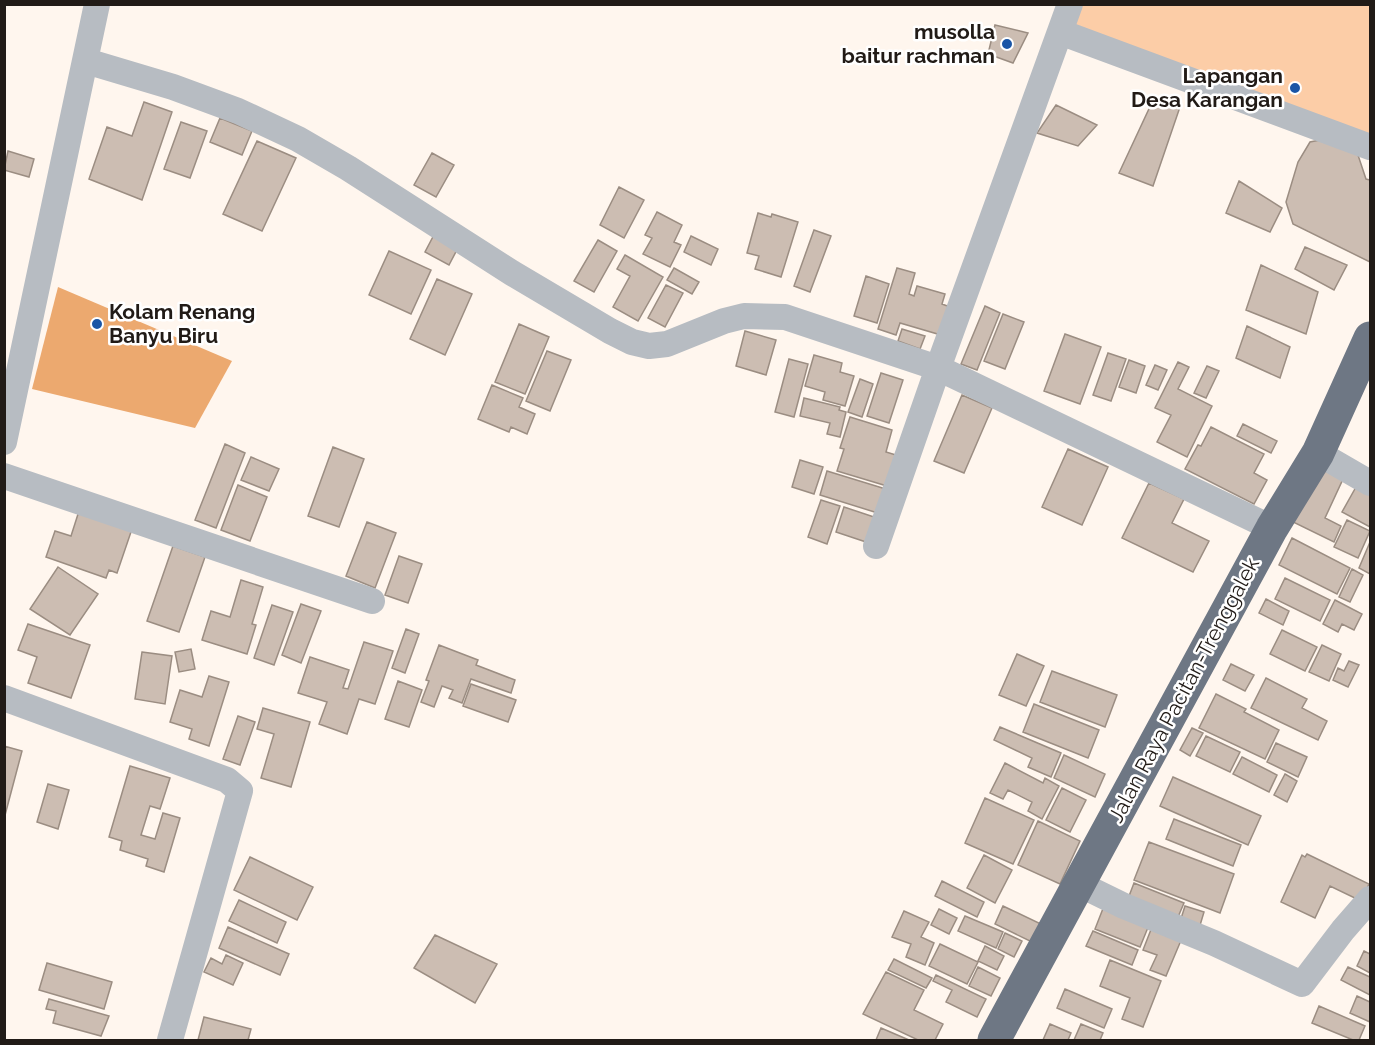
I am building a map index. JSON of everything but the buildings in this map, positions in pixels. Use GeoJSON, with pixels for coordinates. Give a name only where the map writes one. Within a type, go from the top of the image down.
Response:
{"type":"FeatureCollection","features":[{"type":"Feature","properties":{"kind":"highway","name":"Jalan Raya Pacitan-Trenggalek"},"geometry":{"type":"LineString","coordinates":[[994,1041],[1272,528],[1318,453],[1371,338]]}},
{"type":"Feature","properties":{"kind":"street"},"geometry":{"type":"LineString","coordinates":[[4,442],[97,4]]}},
{"type":"Feature","properties":{"kind":"street"},"geometry":{"type":"LineString","coordinates":[[876,546],[1070,4]]}},
{"type":"Feature","properties":{"kind":"street"},"geometry":{"type":"LineString","coordinates":[[1059,32],[1371,147]]}},
{"type":"Feature","properties":{"kind":"street"},"geometry":{"type":"LineString","coordinates":[[86,61],[173,87],[238,111],[298,139],[357,173],[512,273],[632,342],[649,346],[667,344],[724,321],[744,316],[785,317],[938,368],[1272,528]]}},
{"type":"Feature","properties":{"kind":"street"},"geometry":{"type":"LineString","coordinates":[[1318,453],[1371,483]]}},
{"type":"Feature","properties":{"kind":"street"},"geometry":{"type":"LineString","coordinates":[[4,476],[372,601]]}},
{"type":"Feature","properties":{"kind":"street"},"geometry":{"type":"LineString","coordinates":[[4,698],[227,780],[240,791],[170,1041]]}},
{"type":"Feature","properties":{"kind":"street"},"geometry":{"type":"LineString","coordinates":[[1079,884],[1302,984],[1343,930],[1371,899]]}},
{"type":"Feature","properties":{"kind":"shaded area","name":"Lapangan Desa Karangan"},"geometry":{"type":"Polygon","coordinates":[[[1078,5],[1370,5],[1370,146],[1069,29],[1078,5]]]}},
{"type":"Feature","properties":{"kind":"shaded area","name":"Kolam Renang Banyu Biru"},"geometry":{"type":"Polygon","coordinates":[[[58,287],[232,361],[195,428],[32,389],[58,287]]]}},
{"type":"Feature","properties":{"kind":"place","name":"musolla baitur rachman"},"geometry":{"type":"Point","coordinates":[1007,44]}},
{"type":"Feature","properties":{"kind":"place","name":"Lapangan Desa Karangan"},"geometry":{"type":"Point","coordinates":[1295,88]}},
{"type":"Feature","properties":{"kind":"place","name":"Kolam Renang Banyu Biru"},"geometry":{"type":"Point","coordinates":[97,324]}}]}
